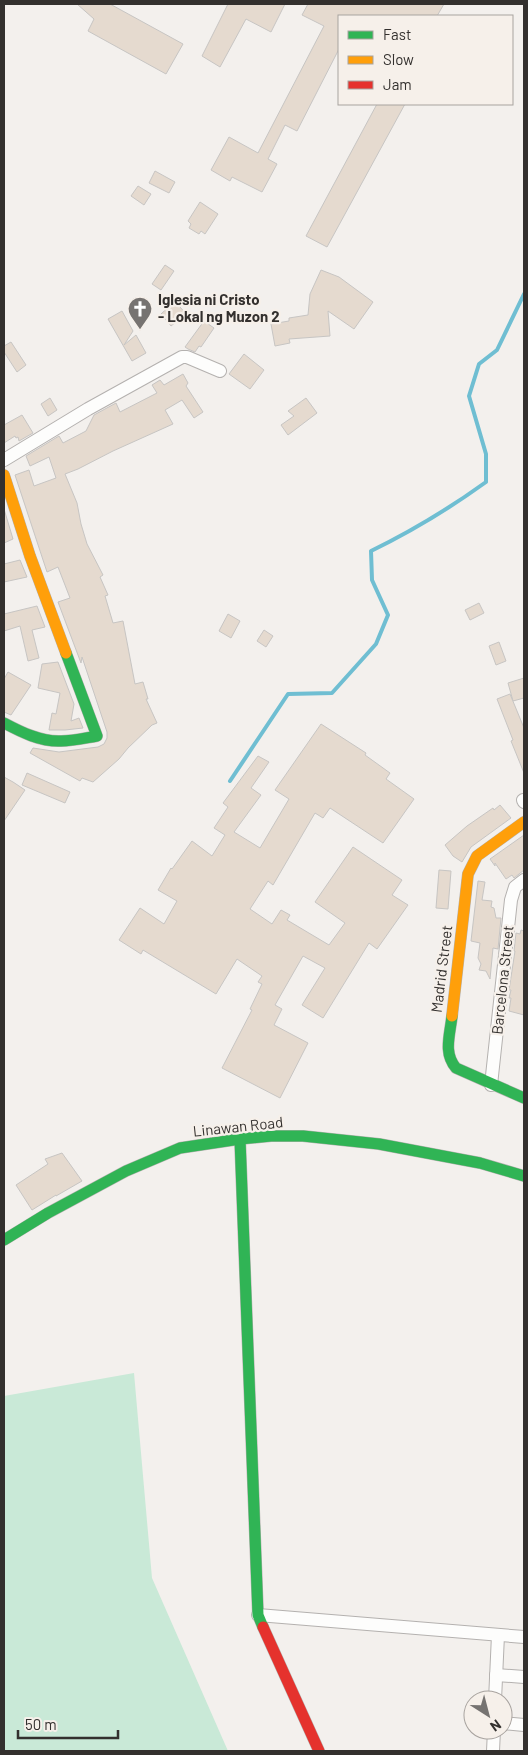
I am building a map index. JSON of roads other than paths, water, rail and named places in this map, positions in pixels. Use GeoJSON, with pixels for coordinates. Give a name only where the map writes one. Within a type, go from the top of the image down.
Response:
{"type":"FeatureCollection","features":[{"type":"Feature","properties":{"kind":"street"},"geometry":{"type":"LineString","coordinates":[[4,460],[88,409],[182,357],[220,371]]}},
{"type":"Feature","properties":{"kind":"street"},"geometry":{"type":"LineString","coordinates":[[4,475],[30,556],[97,736],[50,742],[20,732],[4,723]]}},
{"type":"Feature","properties":{"kind":"street","name":"Madrid Street"},"geometry":{"type":"LineString","coordinates":[[524,822],[478,856],[468,874],[448,1048],[449,1060],[456,1068],[524,1098]]}},
{"type":"Feature","properties":{"kind":"street","name":"Barcelona Street"},"geometry":{"type":"LineString","coordinates":[[491,1084],[511,900],[515,887],[524,880]]}},
{"type":"Feature","properties":{"kind":"street","name":"Linawan Road"},"geometry":{"type":"LineString","coordinates":[[4,1240],[48,1213],[126,1171],[180,1148],[240,1139],[271,1136],[303,1136],[379,1144],[480,1163],[524,1176]]}},
{"type":"Feature","properties":{"kind":"street"},"geometry":{"type":"LineString","coordinates":[[240,1139],[258,1615],[319,1751]]}},
{"type":"Feature","properties":{"kind":"street"},"geometry":{"type":"LineString","coordinates":[[258,1615],[524,1637]]}},
{"type":"Feature","properties":{"kind":"street"},"geometry":{"type":"LineString","coordinates":[[495,1690],[498,1635]]}},
{"type":"Feature","properties":{"kind":"street"},"geometry":{"type":"LineString","coordinates":[[496,1676],[524,1677]]}},
{"type":"Feature","properties":{"kind":"waterway"},"geometry":{"type":"LineString","coordinates":[[230,781],[288,694],[332,693],[376,644],[388,615],[372,580],[371,551],[430,519],[486,482],[486,454],[469,396],[479,364],[497,350],[524,294]]}},
{"type":"Feature","properties":{"kind":"place","name":"Iglesia ni Cristo - Lokal ng Muzon 2"},"geometry":{"type":"Point","coordinates":[140,330]}}]}
